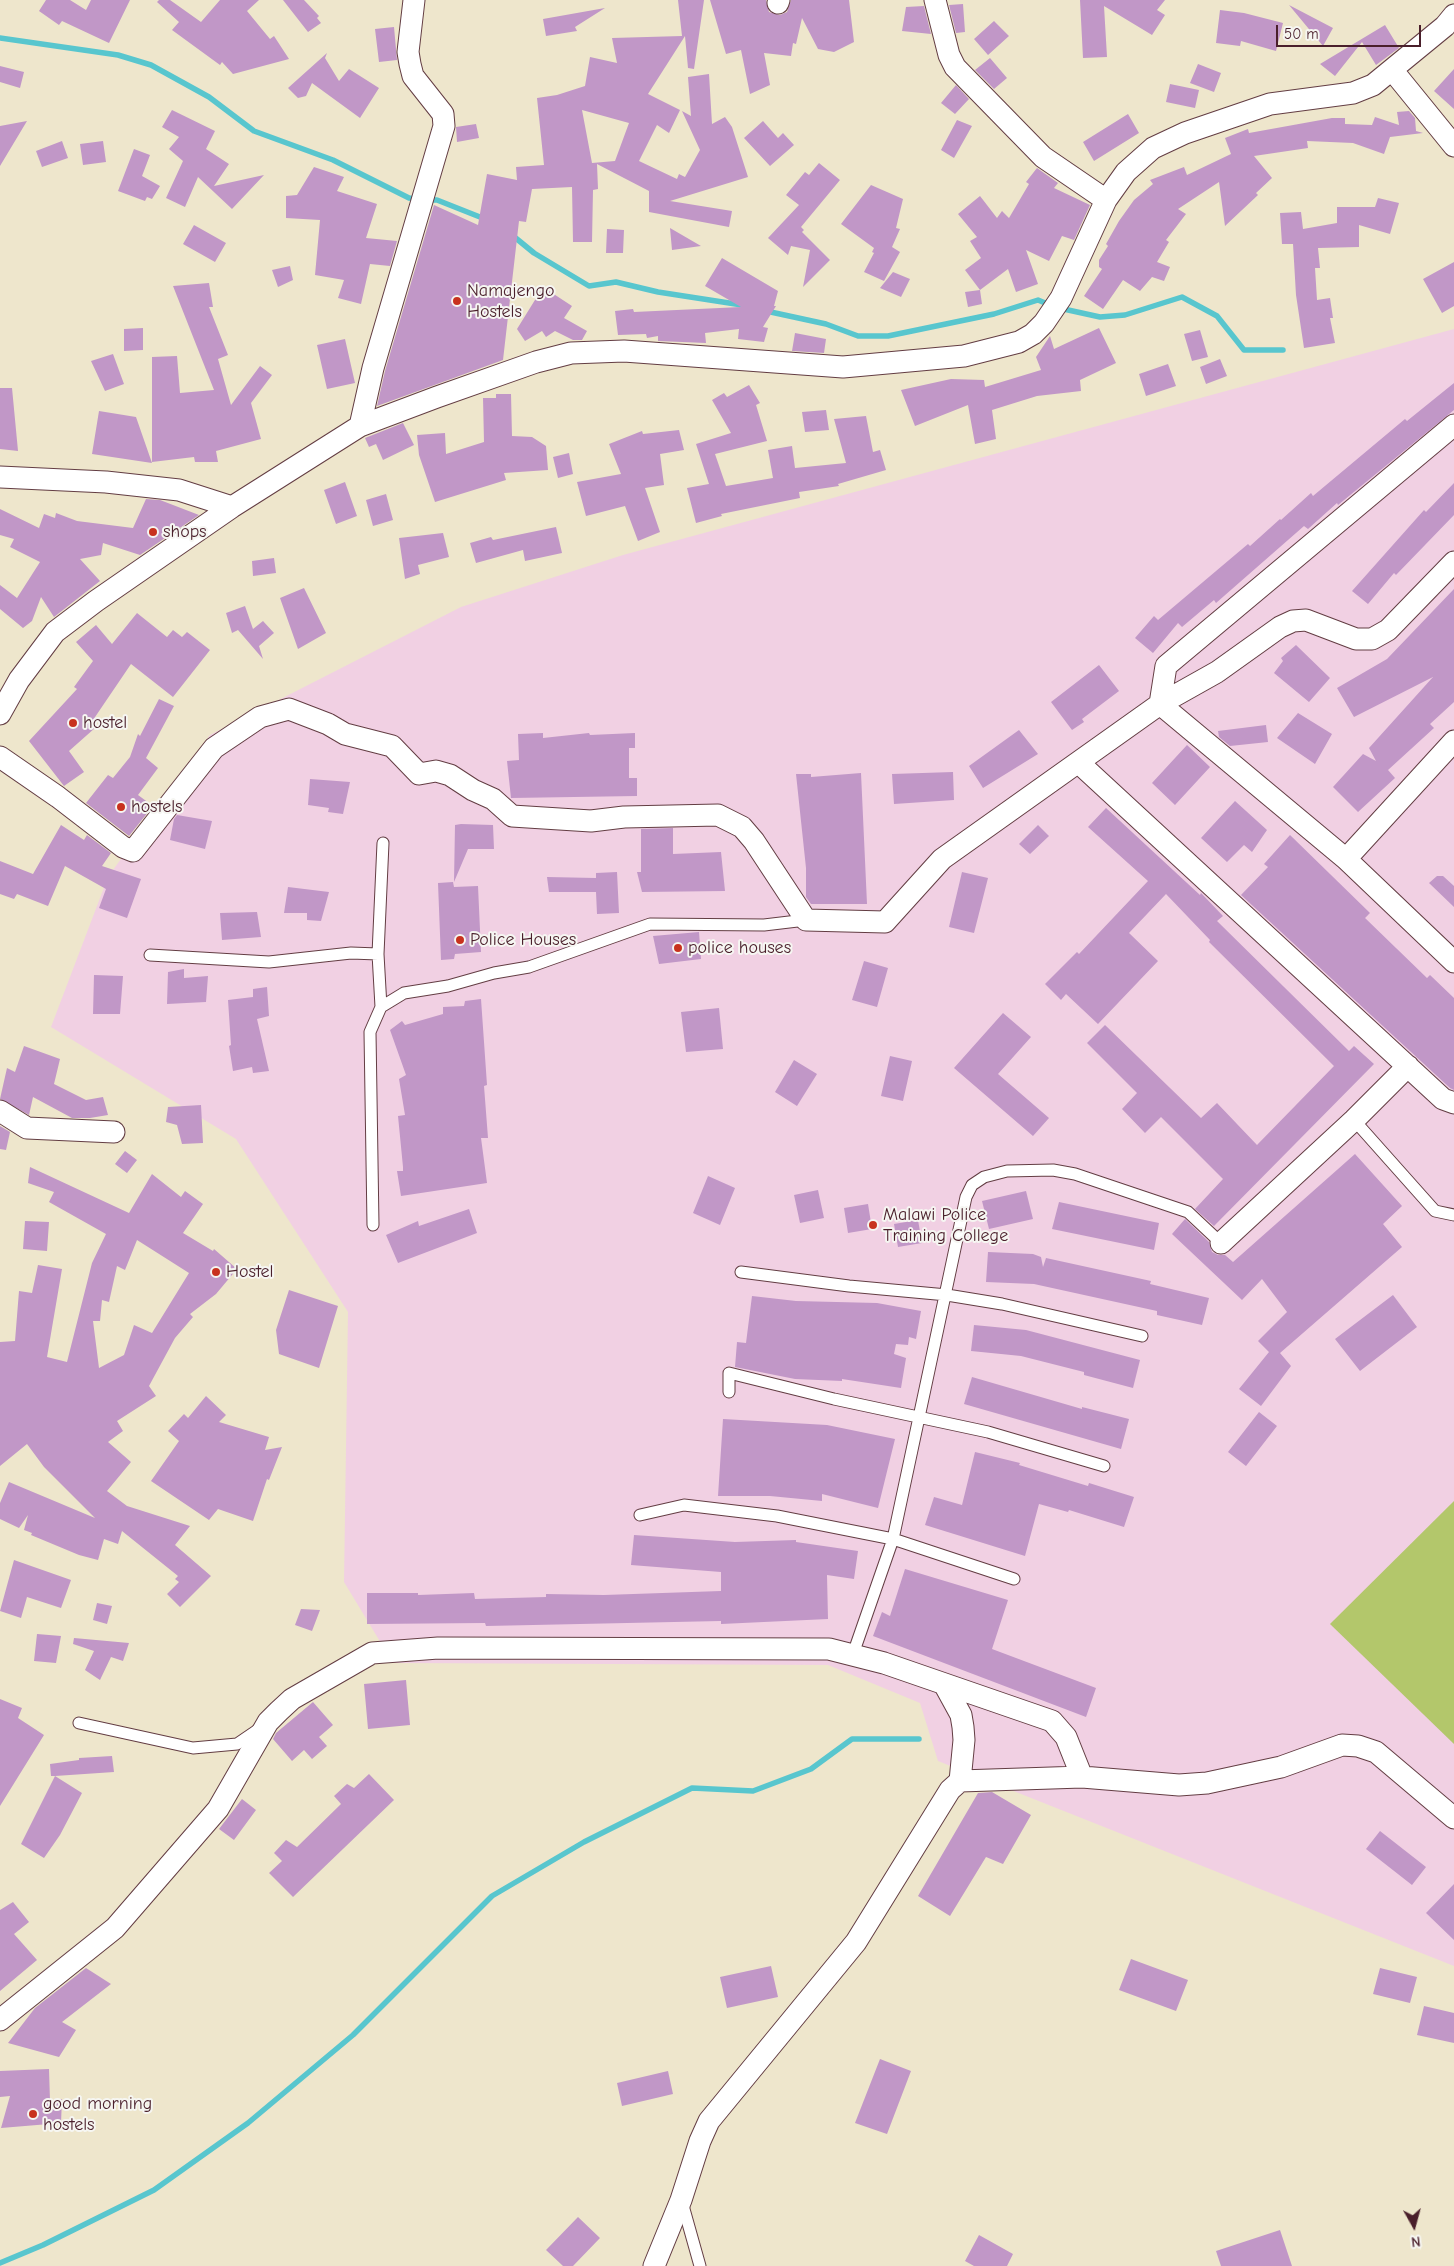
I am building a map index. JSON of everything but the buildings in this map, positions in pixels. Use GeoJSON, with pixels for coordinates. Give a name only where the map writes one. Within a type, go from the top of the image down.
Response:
{"type":"FeatureCollection","features":[{"type":"Feature","properties":{"kind":"street"},"geometry":{"type":"LineString","coordinates":[[360,426],[375,359],[444,126],[443,114],[413,76],[410,64],[408,52],[414,0]]}},
{"type":"Feature","properties":{"kind":"street"},"geometry":{"type":"LineString","coordinates":[[935,0],[949,56],[955,67],[1043,157],[1106,200]]}},
{"type":"Feature","properties":{"kind":"street"},"geometry":{"type":"LineString","coordinates":[[0,714],[19,680],[55,632],[232,507],[360,426],[503,373],[571,354],[624,351],[843,367],[964,356],[1019,342],[1033,334],[1044,323],[1061,298],[1106,200],[1126,172],[1152,148],[1185,133],[1270,104],[1353,93],[1373,85],[1393,71],[1445,26],[1454,15]]}},
{"type":"Feature","properties":{"kind":"street"},"geometry":{"type":"LineString","coordinates":[[1393,71],[1454,146]]}},
{"type":"Feature","properties":{"kind":"street"},"geometry":{"type":"LineString","coordinates":[[1160,704],[1166,666],[1454,425]]}},
{"type":"Feature","properties":{"kind":"street"},"geometry":{"type":"LineString","coordinates":[[0,477],[106,482],[179,490],[232,507]]}},
{"type":"Feature","properties":{"kind":"street"},"geometry":{"type":"LineString","coordinates":[[0,758],[58,797],[123,847],[133,851],[214,748],[260,717],[289,709],[328,724],[345,734],[392,746],[419,774],[436,771],[450,775],[472,790],[493,799],[512,816],[591,820],[624,816],[718,815],[742,828],[754,841],[806,920],[885,922],[942,859],[1160,704],[1217,672],[1280,627],[1293,620],[1306,620],[1356,639],[1372,639],[1388,630],[1454,562]]}},
{"type":"Feature","properties":{"kind":"street"},"geometry":{"type":"LineString","coordinates":[[1160,704],[1346,859],[1454,962]]}},
{"type":"Feature","properties":{"kind":"street"},"geometry":{"type":"LineString","coordinates":[[1346,859],[1454,741]]}},
{"type":"Feature","properties":{"kind":"street"},"geometry":{"type":"LineString","coordinates":[[1079,763],[1443,1099],[1454,1103]]}},
{"type":"Feature","properties":{"kind":"street"},"geometry":{"type":"LineString","coordinates":[[1221,1244],[1354,1120],[1408,1066]]}},
{"type":"Feature","properties":{"kind":"street"},"geometry":{"type":"LineString","coordinates":[[0,1111],[28,1128],[114,1132]]}},
{"type":"Feature","properties":{"kind":"street"},"geometry":{"type":"LineString","coordinates":[[0,2020],[115,1928],[218,1810],[268,1722],[292,1699],[363,1656],[381,1651],[438,1648],[806,1648],[853,1654],[1052,1721],[1066,1737],[1082,1777]]}},
{"type":"Feature","properties":{"kind":"street"},"geometry":{"type":"LineString","coordinates":[[944,1684],[961,1715],[963,1727],[964,1740],[960,1781]]}},
{"type":"Feature","properties":{"kind":"street"},"geometry":{"type":"LineString","coordinates":[[654,2266],[681,2200],[693,2158],[710,2121],[856,1942],[950,1790],[960,1781],[1082,1777],[1179,1785],[1207,1783],[1280,1767],[1342,1745],[1358,1746],[1376,1752],[1454,1818]]}},
{"type":"Feature","properties":{"kind":"lane"},"geometry":{"type":"LineString","coordinates":[[373,1225],[370,1032],[381,1007],[378,954],[383,842]]}},
{"type":"Feature","properties":{"kind":"lane"},"geometry":{"type":"LineString","coordinates":[[381,1007],[404,993],[448,986],[494,973],[529,967],[650,924],[764,926],[806,920]]}},
{"type":"Feature","properties":{"kind":"lane"},"geometry":{"type":"LineString","coordinates":[[150,955],[269,962],[351,953],[378,954]]}},
{"type":"Feature","properties":{"kind":"lane"},"geometry":{"type":"LineString","coordinates":[[1354,1120],[1435,1211],[1454,1215]]}},
{"type":"Feature","properties":{"kind":"lane"},"geometry":{"type":"LineString","coordinates":[[853,1654],[893,1539],[947,1295],[966,1197],[972,1185],[984,1178],[1006,1171],[1053,1170],[1075,1174],[1188,1212],[1221,1244]]}},
{"type":"Feature","properties":{"kind":"lane"},"geometry":{"type":"LineString","coordinates":[[741,1272],[849,1286],[947,1295],[1002,1304],[1142,1336]]}},
{"type":"Feature","properties":{"kind":"lane"},"geometry":{"type":"LineString","coordinates":[[730,1392],[729,1373],[988,1432],[1104,1466]]}},
{"type":"Feature","properties":{"kind":"lane"},"geometry":{"type":"LineString","coordinates":[[640,1515],[684,1504],[777,1516],[893,1539],[1014,1579]]}},
{"type":"Feature","properties":{"kind":"lane"},"geometry":{"type":"LineString","coordinates":[[80,1723],[193,1748],[237,1744],[268,1722]]}},
{"type":"Feature","properties":{"kind":"lane"},"geometry":{"type":"LineString","coordinates":[[681,2200],[700,2266]]}},
{"type":"Feature","properties":{"kind":"shaded area","name":"Malawi Police Training College"},"geometry":{"type":"Polygon","coordinates":[[[1454,329],[1454,1966],[938,1761],[920,1703],[828,1665],[393,1663],[344,1582],[348,1312],[236,1139],[51,1027],[108,877],[210,735],[461,607],[623,555],[1454,329]]]}},
{"type":"Feature","properties":{"kind":"green space"},"geometry":{"type":"Polygon","coordinates":[[[1454,1501],[1454,1744],[1330,1624],[1454,1501]]]}},
{"type":"Feature","properties":{"kind":"waterway"},"geometry":{"type":"LineString","coordinates":[[0,38],[118,55],[151,65],[209,97],[254,131],[333,160],[409,198],[419,199]]}},
{"type":"Feature","properties":{"kind":"waterway"},"geometry":{"type":"LineString","coordinates":[[428,200],[437,200],[485,219]]}},
{"type":"Feature","properties":{"kind":"waterway"},"geometry":{"type":"LineString","coordinates":[[512,235],[534,253],[589,286],[616,282],[658,292],[742,305]]}},
{"type":"Feature","properties":{"kind":"waterway"},"geometry":{"type":"LineString","coordinates":[[1059,308],[1100,317],[1125,315],[1182,297],[1217,316],[1244,350],[1283,350]]}},
{"type":"Feature","properties":{"kind":"waterway"},"geometry":{"type":"LineString","coordinates":[[766,311],[826,324],[858,336],[888,336],[994,314],[1038,300],[1050,305]]}},
{"type":"Feature","properties":{"kind":"waterway"},"geometry":{"type":"LineString","coordinates":[[0,2263],[43,2245],[154,2190],[248,2123],[353,2035],[492,1896],[584,1842],[692,1788],[753,1791],[811,1769],[852,1739],[919,1739]]}},
{"type":"Feature","properties":{"kind":"place","name":"Namajengo Hostels"},"geometry":{"type":"Point","coordinates":[457,301]}},
{"type":"Feature","properties":{"kind":"place","name":"shops"},"geometry":{"type":"Point","coordinates":[153,532]}},
{"type":"Feature","properties":{"kind":"place","name":"hostel"},"geometry":{"type":"Point","coordinates":[73,723]}},
{"type":"Feature","properties":{"kind":"place","name":"hostels"},"geometry":{"type":"Point","coordinates":[121,807]}},
{"type":"Feature","properties":{"kind":"place","name":"Police Houses"},"geometry":{"type":"Point","coordinates":[460,940]}},
{"type":"Feature","properties":{"kind":"place","name":"police houses"},"geometry":{"type":"Point","coordinates":[678,948]}},
{"type":"Feature","properties":{"kind":"place","name":"Malawi Police Training College"},"geometry":{"type":"Point","coordinates":[873,1225]}},
{"type":"Feature","properties":{"kind":"place","name":"Hostel"},"geometry":{"type":"Point","coordinates":[216,1272]}},
{"type":"Feature","properties":{"kind":"place","name":"good morning hostels"},"geometry":{"type":"Point","coordinates":[33,2114]}}]}
